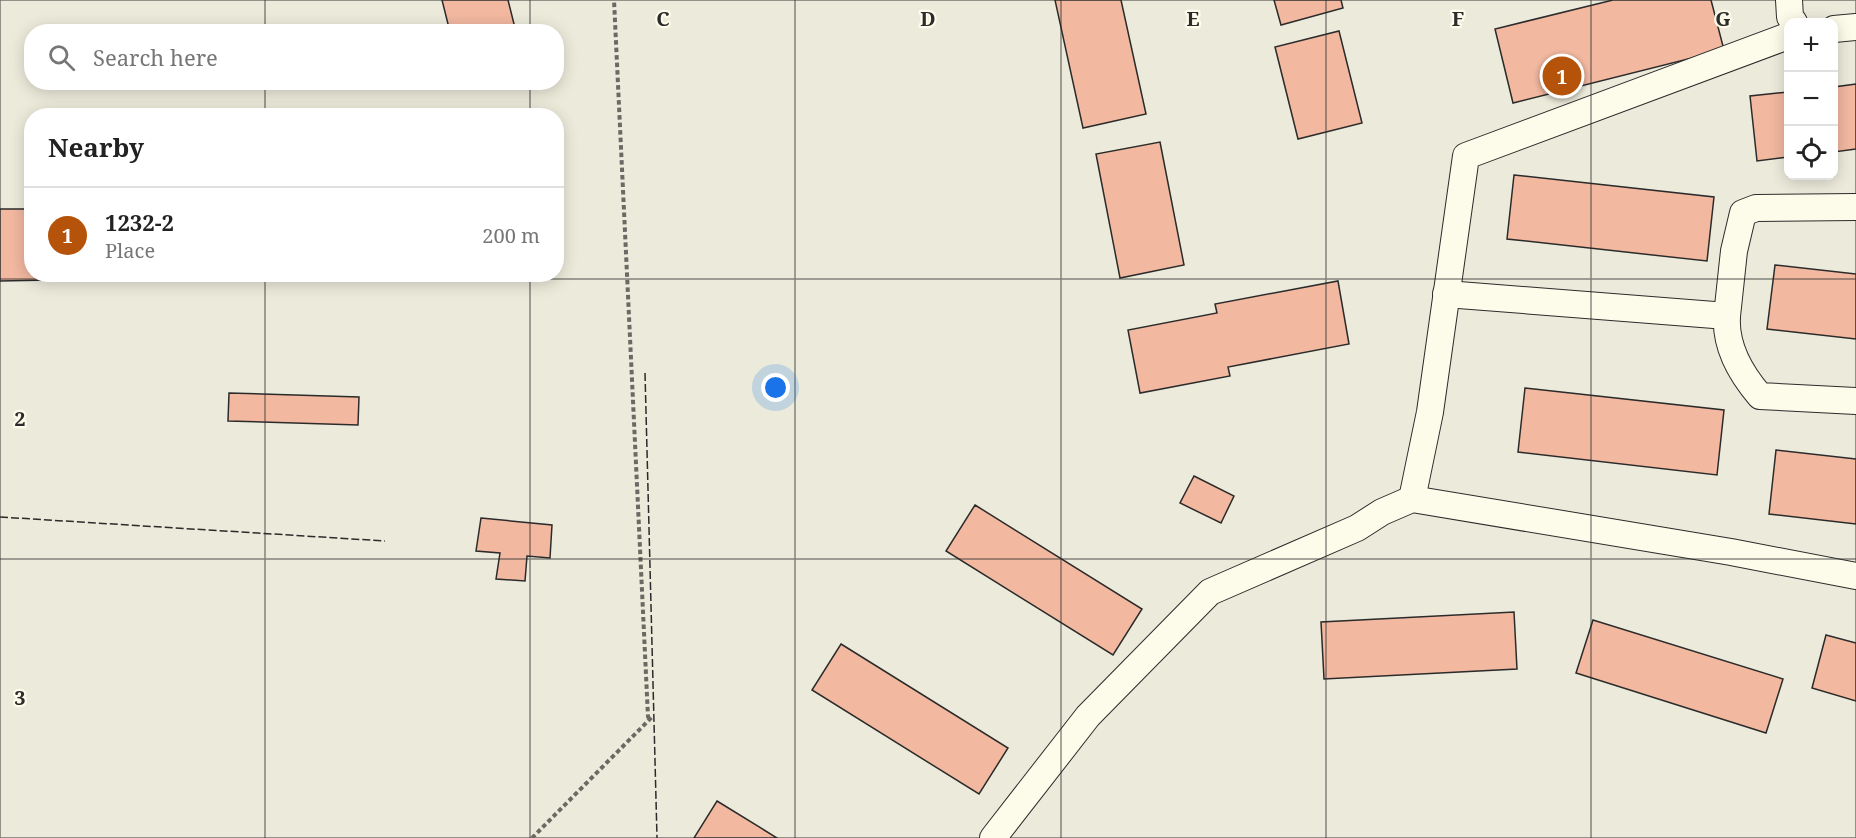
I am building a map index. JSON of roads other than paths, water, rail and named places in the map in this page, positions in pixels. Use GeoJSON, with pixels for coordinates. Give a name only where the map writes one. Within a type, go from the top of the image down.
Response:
{"type":"FeatureCollection","features":[{"type":"Feature","properties":{"kind":"street"},"geometry":{"type":"LineString","coordinates":[[1789,0],[1791,18]]}},
{"type":"Feature","properties":{"kind":"street"},"geometry":{"type":"LineString","coordinates":[[1838,29],[1856,27]]}},
{"type":"Feature","properties":{"kind":"street"},"geometry":{"type":"LineString","coordinates":[[1412,499],[1430,412],[1466,156],[1784,37]]}},
{"type":"Feature","properties":{"kind":"street"},"geometry":{"type":"LineString","coordinates":[[1856,207],[1756,207],[1743,213],[1734,252],[1726,331],[1742,375],[1760,396],[1856,402]]}},
{"type":"Feature","properties":{"kind":"street"},"geometry":{"type":"LineString","coordinates":[[1446,294],[1727,315]]}},
{"type":"Feature","properties":{"kind":"street"},"geometry":{"type":"LineString","coordinates":[[993,838],[1088,716],[1210,592],[1357,528],[1382,512],[1412,499],[1731,552],[1856,576]]}},
{"type":"Feature","properties":{"kind":"place","name":"1232-2"},"geometry":{"type":"Point","coordinates":[1562,76]}}]}
